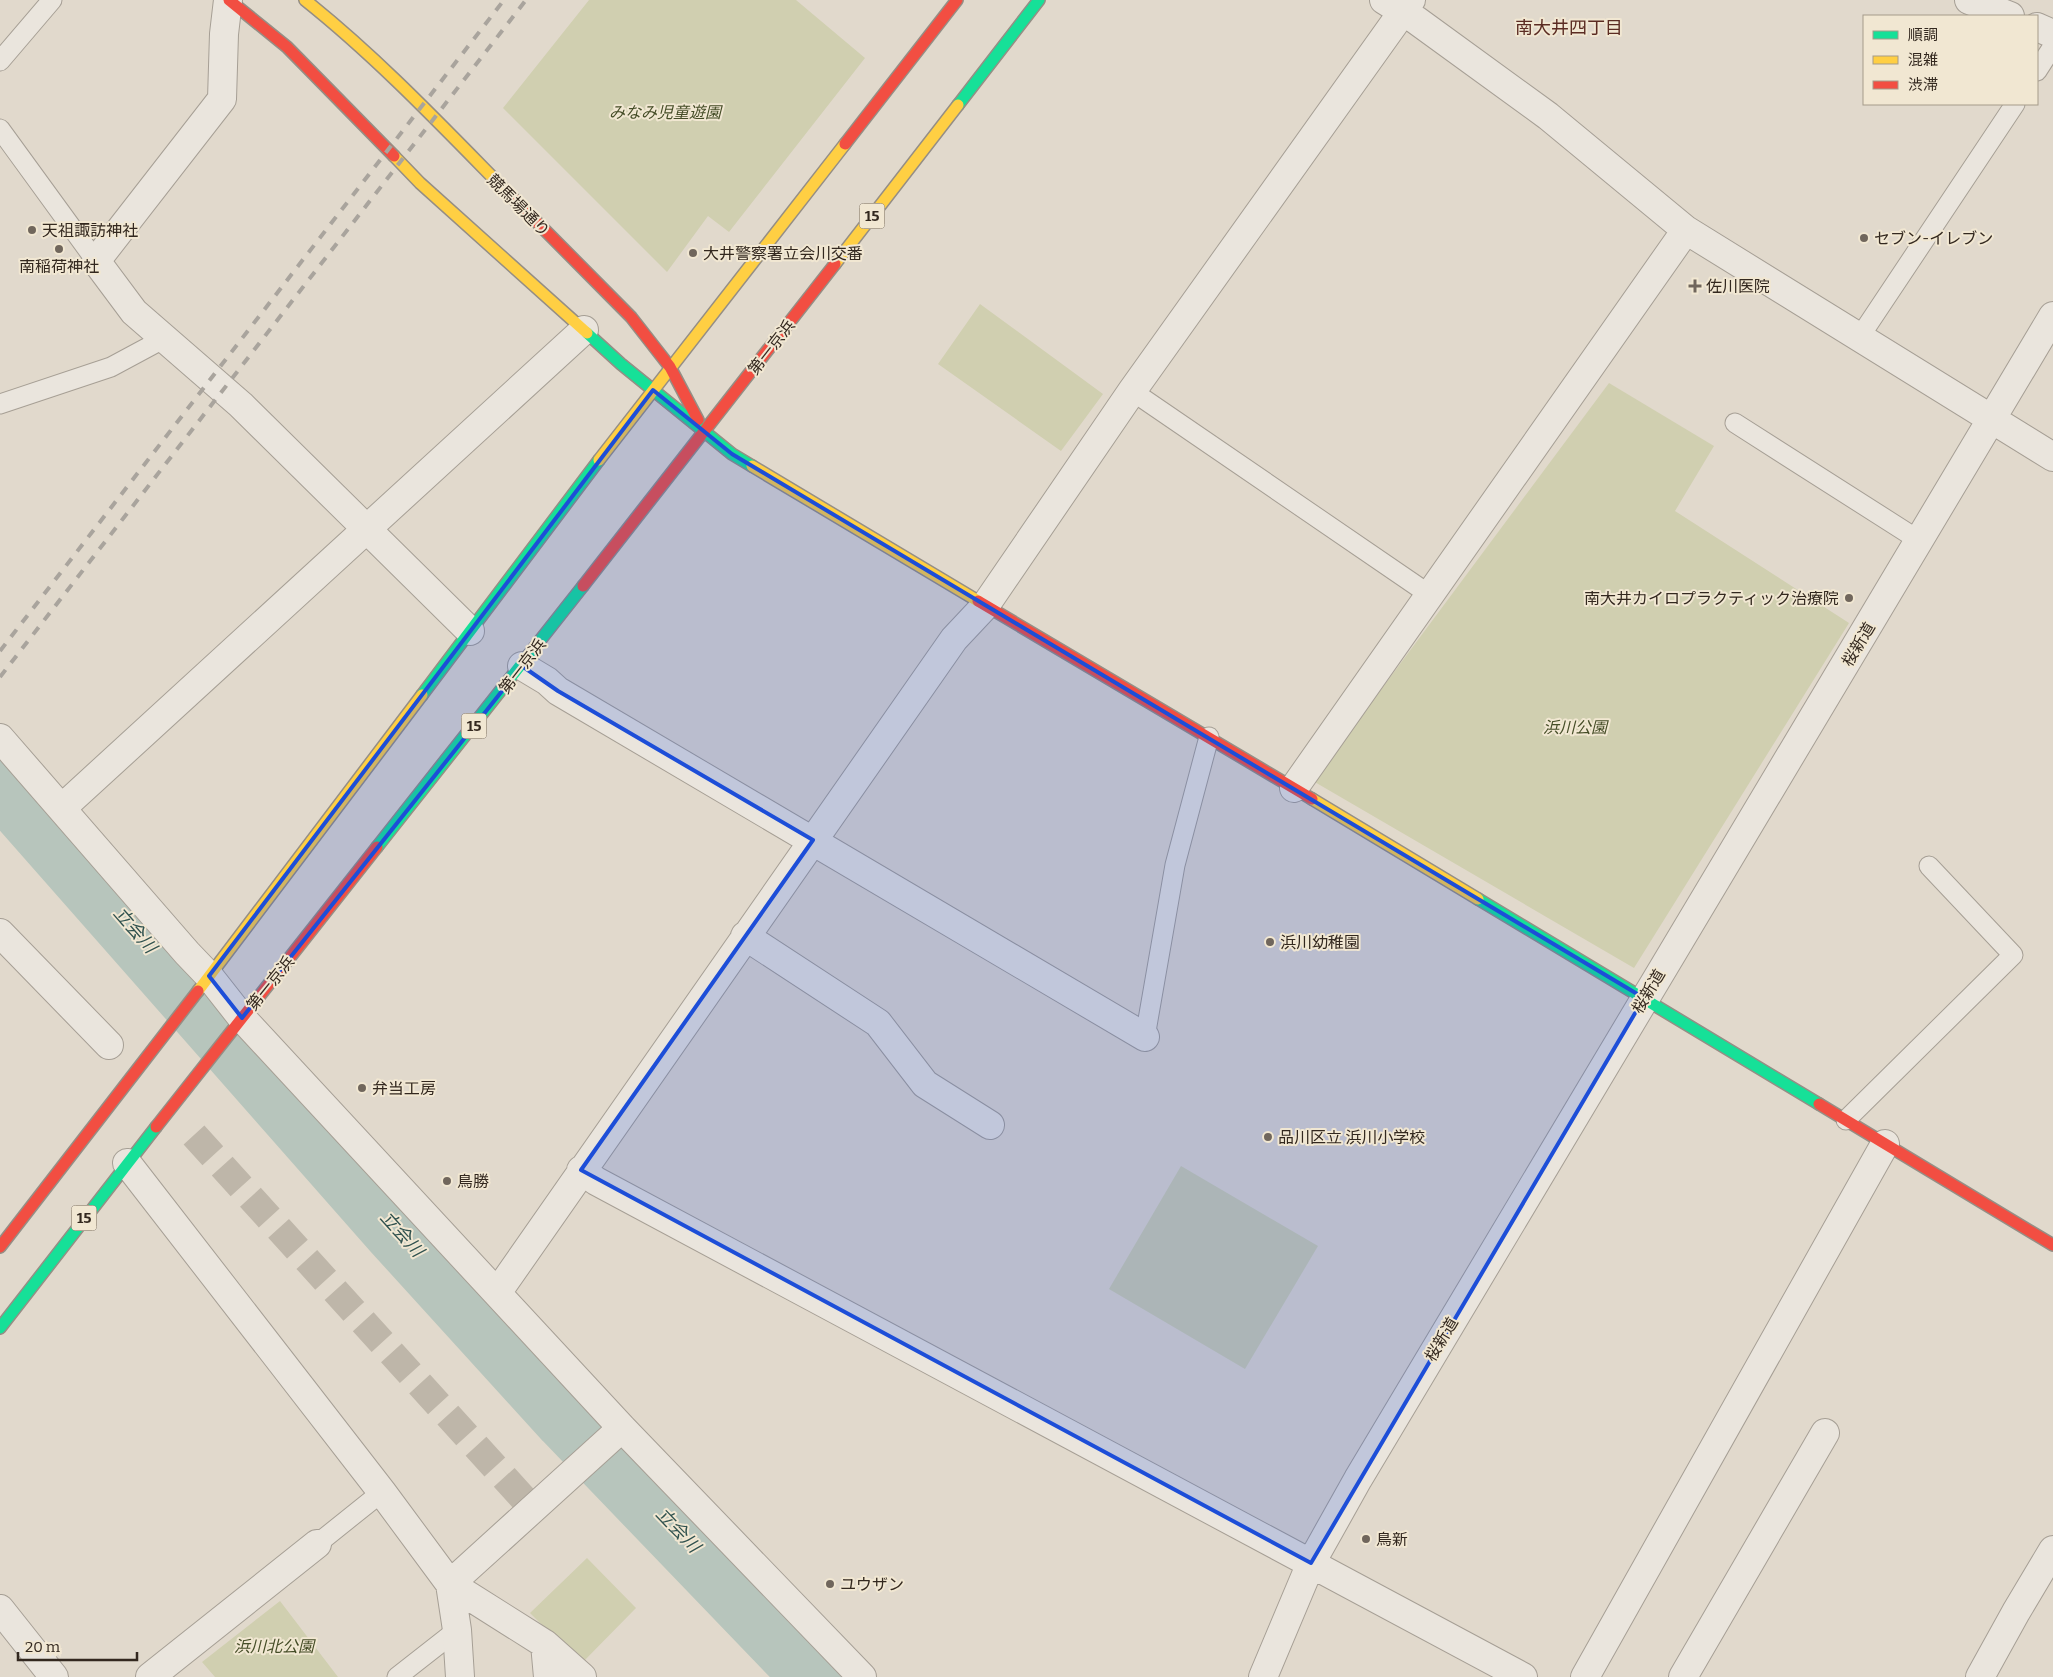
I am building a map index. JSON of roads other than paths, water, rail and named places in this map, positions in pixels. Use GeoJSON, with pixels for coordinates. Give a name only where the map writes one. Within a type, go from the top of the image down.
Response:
{"type":"FeatureCollection","features":[{"type":"Feature","properties":{"kind":"main road"},"geometry":{"type":"LineString","coordinates":[[228,0],[287,47],[420,183],[653,390],[732,454],[985,606],[1209,737],[2053,1245]]}},
{"type":"Feature","properties":{"kind":"main road","name":"競馬場通り"},"geometry":{"type":"LineString","coordinates":[[305,0],[344,31],[382,66],[630,317],[670,367],[705,432]]}},
{"type":"Feature","properties":{"kind":"main road"},"geometry":{"type":"LineString","coordinates":[[0,1247],[204,982],[670,367],[957,0]]}},
{"type":"Feature","properties":{"kind":"main road","name":"第一京浜"},"geometry":{"type":"LineString","coordinates":[[0,1328],[127,1162],[522,666],[1039,0]]}},
{"type":"Feature","properties":{"kind":"street"},"geometry":{"type":"LineString","coordinates":[[228,0],[224,34],[222,99],[96,261],[134,312],[241,405],[470,631]]}},
{"type":"Feature","properties":{"kind":"street"},"geometry":{"type":"LineString","coordinates":[[1969,0],[2007,15]]}},
{"type":"Feature","properties":{"kind":"street"},"geometry":{"type":"LineString","coordinates":[[497,1293],[954,638],[985,606],[1400,4],[1548,116],[1686,230],[2053,457]]}},
{"type":"Feature","properties":{"kind":"street"},"geometry":{"type":"LineString","coordinates":[[2038,27],[2053,34]]}},
{"type":"Feature","properties":{"kind":"street"},"geometry":{"type":"LineString","coordinates":[[1294,788],[1686,230]]}},
{"type":"Feature","properties":{"kind":"street","name":"桜新道"},"geometry":{"type":"LineString","coordinates":[[1263,1677],[1311,1563],[1403,1402],[2053,316]]}},
{"type":"Feature","properties":{"kind":"street"},"geometry":{"type":"LineString","coordinates":[[62,808],[584,330]]}},
{"type":"Feature","properties":{"kind":"street"},"geometry":{"type":"LineString","coordinates":[[522,666],[547,681],[558,691],[1145,1037]]}},
{"type":"Feature","properties":{"kind":"street"},"geometry":{"type":"LineString","coordinates":[[0,738],[187,953],[204,982],[238,1024],[497,1293],[616,1432],[862,1677]]}},
{"type":"Feature","properties":{"kind":"street"},"geometry":{"type":"LineString","coordinates":[[0,933],[109,1045]]}},
{"type":"Feature","properties":{"kind":"street"},"geometry":{"type":"LineString","coordinates":[[745,936],[878,1023],[925,1084],[990,1125]]}},
{"type":"Feature","properties":{"kind":"street"},"geometry":{"type":"LineString","coordinates":[[1585,1677],[1885,1144]]}},
{"type":"Feature","properties":{"kind":"street"},"geometry":{"type":"LineString","coordinates":[[127,1162],[382,1492],[450,1584],[545,1644],[582,1677]]}},
{"type":"Feature","properties":{"kind":"street"},"geometry":{"type":"LineString","coordinates":[[581,1170],[596,1181],[1523,1677]]}},
{"type":"Feature","properties":{"kind":"street"},"geometry":{"type":"LineString","coordinates":[[450,1584],[616,1432]]}},
{"type":"Feature","properties":{"kind":"street"},"geometry":{"type":"LineString","coordinates":[[1683,1677],[1825,1433]]}},
{"type":"Feature","properties":{"kind":"street"},"geometry":{"type":"LineString","coordinates":[[150,1677],[317,1544]]}},
{"type":"Feature","properties":{"kind":"street"},"geometry":{"type":"LineString","coordinates":[[1980,1677],[2053,1550]]}},
{"type":"Feature","properties":{"kind":"street"},"geometry":{"type":"LineString","coordinates":[[450,1584],[457,1630],[460,1677]]}},
{"type":"Feature","properties":{"kind":"street"},"geometry":{"type":"LineString","coordinates":[[0,1609],[54,1677]]}},
{"type":"Feature","properties":{"kind":"street"},"geometry":{"type":"LineString","coordinates":[[545,1644],[548,1677]]}},
{"type":"Feature","properties":{"kind":"lane"},"geometry":{"type":"LineString","coordinates":[[0,61],[52,0]]}},
{"type":"Feature","properties":{"kind":"lane"},"geometry":{"type":"LineString","coordinates":[[2038,68],[2053,46]]}},
{"type":"Feature","properties":{"kind":"lane"},"geometry":{"type":"LineString","coordinates":[[1859,338],[2014,105]]}},
{"type":"Feature","properties":{"kind":"lane"},"geometry":{"type":"LineString","coordinates":[[0,129],[96,261]]}},
{"type":"Feature","properties":{"kind":"lane"},"geometry":{"type":"LineString","coordinates":[[0,404],[112,367],[165,338]]}},
{"type":"Feature","properties":{"kind":"lane"},"geometry":{"type":"LineString","coordinates":[[1132,391],[1430,595]]}},
{"type":"Feature","properties":{"kind":"lane"},"geometry":{"type":"LineString","coordinates":[[1735,423],[1920,541]]}},
{"type":"Feature","properties":{"kind":"lane"},"geometry":{"type":"LineString","coordinates":[[1145,1037],[1175,865],[1209,737]]}},
{"type":"Feature","properties":{"kind":"lane"},"geometry":{"type":"LineString","coordinates":[[1846,1120],[2013,955],[1929,866]]}},
{"type":"Feature","properties":{"kind":"lane"},"geometry":{"type":"LineString","coordinates":[[317,1544],[382,1492]]}},
{"type":"Feature","properties":{"kind":"lane"},"geometry":{"type":"LineString","coordinates":[[397,1677],[457,1630]]}},
{"type":"Feature","properties":{"kind":"waterway","name":"立会川"},"geometry":{"type":"LineString","coordinates":[[0,777],[398,1229],[569,1417],[819,1677]]}},
{"type":"Feature","properties":{"kind":"tunnel"},"geometry":{"type":"LineString","coordinates":[[194,1135],[532,1508]]}},
{"type":"Feature","properties":{"kind":"railway"},"geometry":{"type":"LineString","coordinates":[[0,651],[504,0]]}},
{"type":"Feature","properties":{"kind":"railway"},"geometry":{"type":"LineString","coordinates":[[0,677],[526,0]]}},
{"type":"Feature","properties":{"kind":"place","name":"天祖諏訪神社"},"geometry":{"type":"Point","coordinates":[32,230]}},
{"type":"Feature","properties":{"kind":"place","name":"セブン-イレブン"},"geometry":{"type":"Point","coordinates":[1864,238]}},
{"type":"Feature","properties":{"kind":"place","name":"南稲荷神社"},"geometry":{"type":"Point","coordinates":[59,249]}},
{"type":"Feature","properties":{"kind":"place","name":"大井警察署立会川交番"},"geometry":{"type":"Point","coordinates":[693,253]}},
{"type":"Feature","properties":{"kind":"place","name":"佐川医院"},"geometry":{"type":"Point","coordinates":[1695,286]}},
{"type":"Feature","properties":{"kind":"place","name":"南大井カイロプラクティック治療院"},"geometry":{"type":"Point","coordinates":[1849,598]}},
{"type":"Feature","properties":{"kind":"place","name":"浜川幼稚園"},"geometry":{"type":"Point","coordinates":[1270,942]}},
{"type":"Feature","properties":{"kind":"place","name":"弁当工房"},"geometry":{"type":"Point","coordinates":[362,1088]}},
{"type":"Feature","properties":{"kind":"place","name":"品川区立 浜川小学校"},"geometry":{"type":"Point","coordinates":[1268,1137]}},
{"type":"Feature","properties":{"kind":"place","name":"鳥勝"},"geometry":{"type":"Point","coordinates":[447,1181]}},
{"type":"Feature","properties":{"kind":"place","name":"鳥新"},"geometry":{"type":"Point","coordinates":[1366,1539]}},
{"type":"Feature","properties":{"kind":"place","name":"ユウザン"},"geometry":{"type":"Point","coordinates":[830,1584]}},
{"type":"Feature","properties":{"kind":"district","name":"南大井四丁目"},"geometry":{"type":"Point","coordinates":[1569,28]}},
{"type":"Feature","properties":{"kind":"park label","name":"みなみ児童遊園"},"geometry":{"type":"Point","coordinates":[665,112]}},
{"type":"Feature","properties":{"kind":"park label","name":"浜川公園"},"geometry":{"type":"Point","coordinates":[1575,727]}},
{"type":"Feature","properties":{"kind":"park label","name":"浜川北公園"},"geometry":{"type":"Point","coordinates":[274,1646]}}]}
